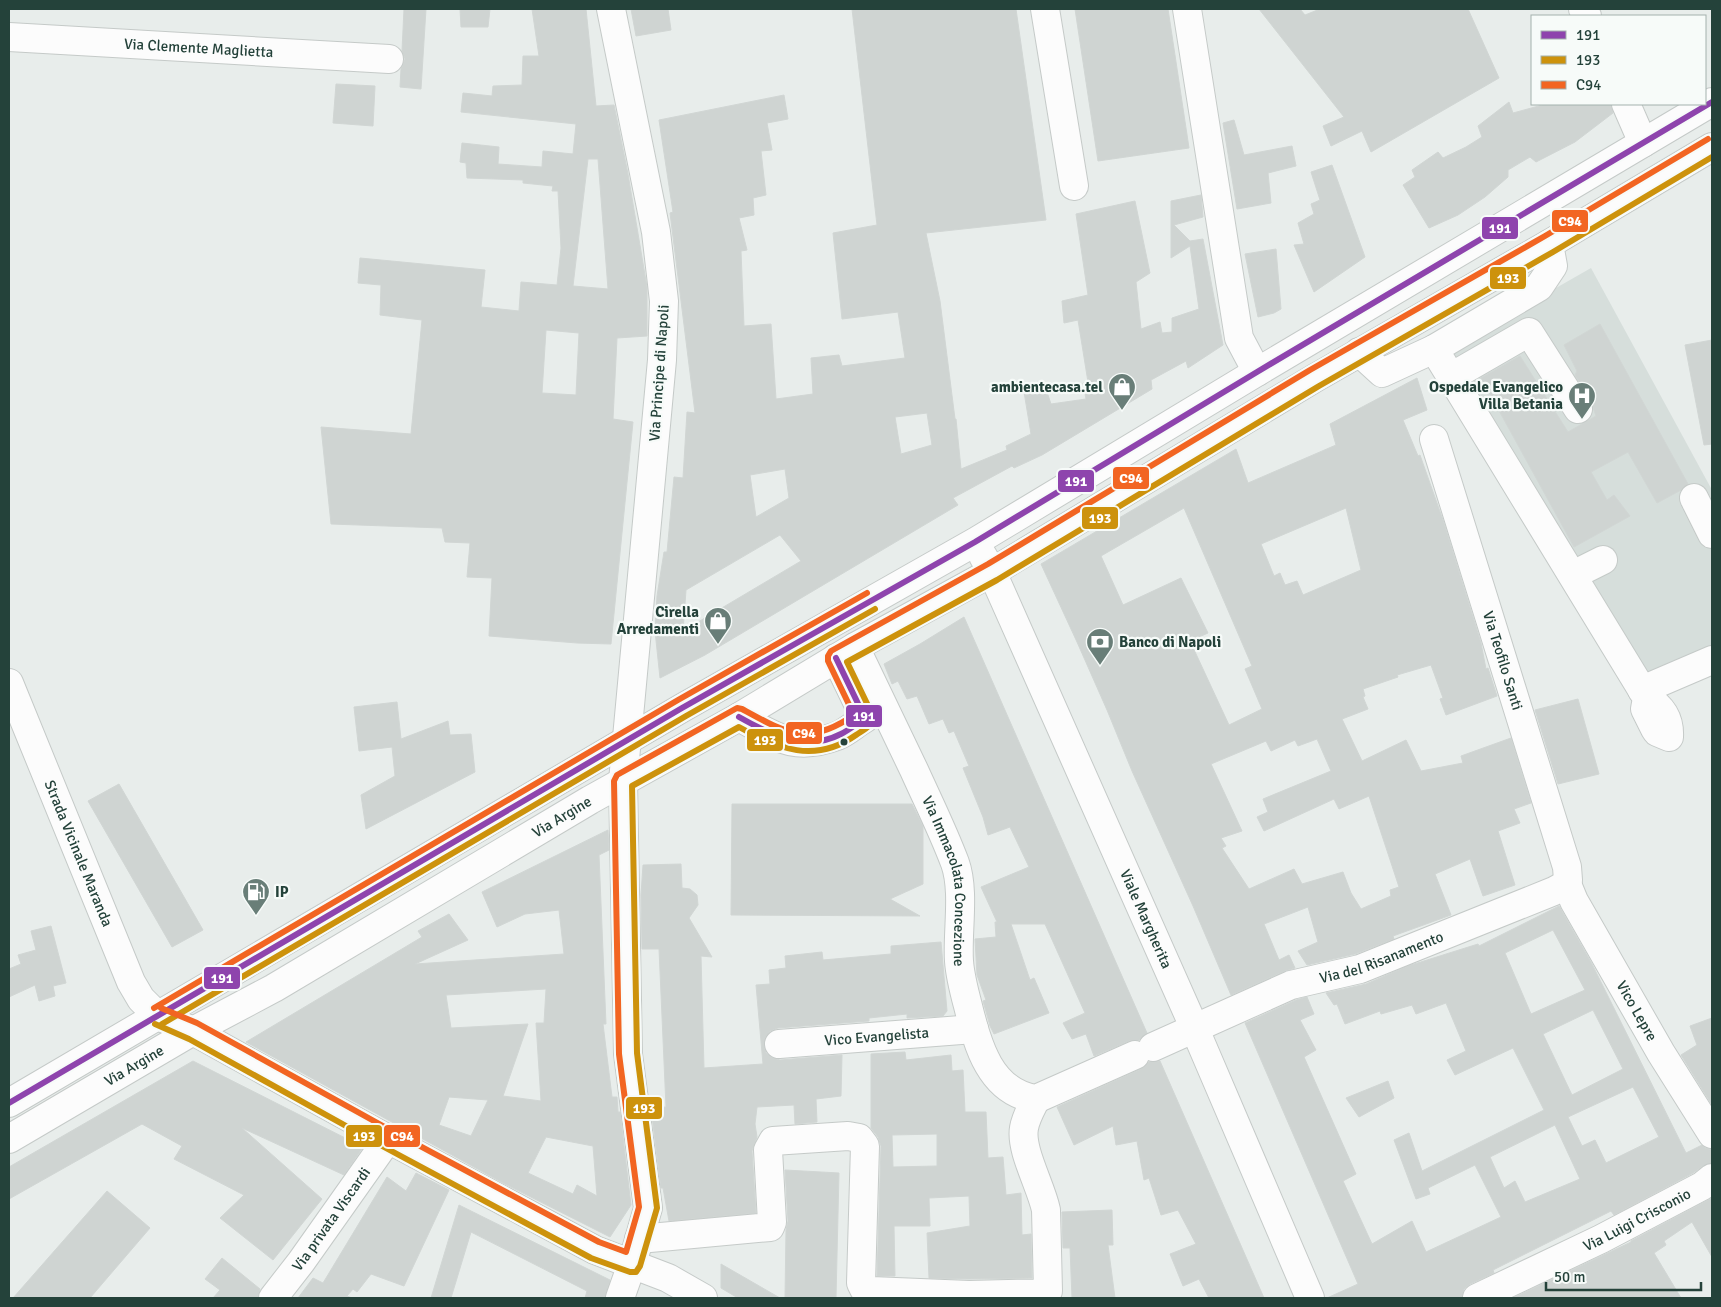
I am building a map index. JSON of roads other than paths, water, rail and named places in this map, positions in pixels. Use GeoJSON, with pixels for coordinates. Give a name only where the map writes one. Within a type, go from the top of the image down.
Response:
{"type":"FeatureCollection","features":[{"type":"Feature","properties":{"kind":"street","name":"Via Principe di Napoli"},"geometry":{"type":"LineString","coordinates":[[612,9],[656,232],[664,301],[662,360],[623,781]]}},
{"type":"Feature","properties":{"kind":"street"},"geometry":{"type":"LineString","coordinates":[[1045,9],[1074,186]]}},
{"type":"Feature","properties":{"kind":"street"},"geometry":{"type":"LineString","coordinates":[[1187,9],[1239,338],[1257,372]]}},
{"type":"Feature","properties":{"kind":"street","name":"Via Clemente Maglietta"},"geometry":{"type":"LineString","coordinates":[[9,37],[389,59]]}},
{"type":"Feature","properties":{"kind":"street","name":"Via Argine"},"geometry":{"type":"LineString","coordinates":[[9,1103],[690,703],[975,542],[1712,102]]}},
{"type":"Feature","properties":{"kind":"street"},"geometry":{"type":"LineString","coordinates":[[1626,105],[1643,144]]}},
{"type":"Feature","properties":{"kind":"street","name":"Via Argine"},"geometry":{"type":"LineString","coordinates":[[9,1139],[193,1031],[274,988],[623,781],[739,717],[846,652],[992,572],[1359,352],[1549,244],[1712,147]]}},
{"type":"Feature","properties":{"kind":"street"},"geometry":{"type":"LineString","coordinates":[[1359,352],[1382,374],[1434,349],[1539,288],[1553,266],[1549,244]]}},
{"type":"Feature","properties":{"kind":"street"},"geometry":{"type":"LineString","coordinates":[[1451,377],[1529,332],[1578,409]]}},
{"type":"Feature","properties":{"kind":"street"},"geometry":{"type":"LineString","coordinates":[[1434,349],[1644,694],[1712,660]]}},
{"type":"Feature","properties":{"kind":"street","name":"Via Teofilo Santi"},"geometry":{"type":"LineString","coordinates":[[1434,439],[1567,867],[1567,884]]}},
{"type":"Feature","properties":{"kind":"street"},"geometry":{"type":"LineString","coordinates":[[1694,498],[1712,534]]}},
{"type":"Feature","properties":{"kind":"street","name":"Viale Margherita"},"geometry":{"type":"LineString","coordinates":[[975,542],[992,572],[1194,1027],[1310,1298]]}},
{"type":"Feature","properties":{"kind":"street"},"geometry":{"type":"LineString","coordinates":[[1573,576],[1603,560]]}},
{"type":"Feature","properties":{"kind":"street"},"geometry":{"type":"LineString","coordinates":[[739,717],[784,740],[804,744],[839,735],[864,719],[846,652]]}},
{"type":"Feature","properties":{"kind":"street","name":"Via Immacolata Concezione"},"geometry":{"type":"LineString","coordinates":[[846,652],[942,830],[956,866],[960,903],[958,938],[960,969],[974,1029],[981,1050],[994,1074],[1011,1091],[1023,1097],[1036,1099]]}},
{"type":"Feature","properties":{"kind":"street","name":"Strada Vicinale Maranda"},"geometry":{"type":"LineString","coordinates":[[9,684],[131,982],[141,998],[158,1016]]}},
{"type":"Feature","properties":{"kind":"street"},"geometry":{"type":"LineString","coordinates":[[620,1298],[648,1208],[628,1054],[623,781]]}},
{"type":"Feature","properties":{"kind":"street","name":"Via del Risanamento"},"geometry":{"type":"LineString","coordinates":[[1194,1027],[1291,985],[1360,970],[1482,921],[1567,884]]}},
{"type":"Feature","properties":{"kind":"street","name":"Vico Lepre"},"geometry":{"type":"LineString","coordinates":[[1567,884],[1574,901],[1662,1053],[1712,1134]]}},
{"type":"Feature","properties":{"kind":"street"},"geometry":{"type":"LineString","coordinates":[[158,1016],[193,1031],[388,1139],[595,1250],[636,1251],[770,1228],[772,1222],[768,1150],[773,1141],[848,1136],[859,1138],[865,1146],[861,1283],[864,1289],[872,1291],[969,1295],[1047,1295],[1046,1210],[1044,1199],[1024,1143],[1024,1129],[1028,1114],[1036,1099],[1194,1027]]}},
{"type":"Feature","properties":{"kind":"street","name":"Vico Evangelista"},"geometry":{"type":"LineString","coordinates":[[779,1044],[974,1029]]}},
{"type":"Feature","properties":{"kind":"street","name":"Via privata Viscardi"},"geometry":{"type":"LineString","coordinates":[[273,1298],[301,1262],[388,1139]]}},
{"type":"Feature","properties":{"kind":"street","name":"Via Luigi Crisconio"},"geometry":{"type":"LineString","coordinates":[[1477,1298],[1601,1239],[1702,1186],[1712,1178]]}},
{"type":"Feature","properties":{"kind":"street"},"geometry":{"type":"LineString","coordinates":[[636,1251],[668,1278],[704,1298]]}},
{"type":"Feature","properties":{"kind":"place","name":"ambientecasa.tel"},"geometry":{"type":"Point","coordinates":[1122,411]}},
{"type":"Feature","properties":{"kind":"place","name":"Ospedale Evangelico Villa Betania"},"geometry":{"type":"Point","coordinates":[1582,420]}},
{"type":"Feature","properties":{"kind":"place","name":"Cirella Arredamenti"},"geometry":{"type":"Point","coordinates":[718,645]}},
{"type":"Feature","properties":{"kind":"place","name":"Banco di Napoli"},"geometry":{"type":"Point","coordinates":[1100,666]}},
{"type":"Feature","properties":{"kind":"place","name":"IP"},"geometry":{"type":"Point","coordinates":[256,916]}}]}
